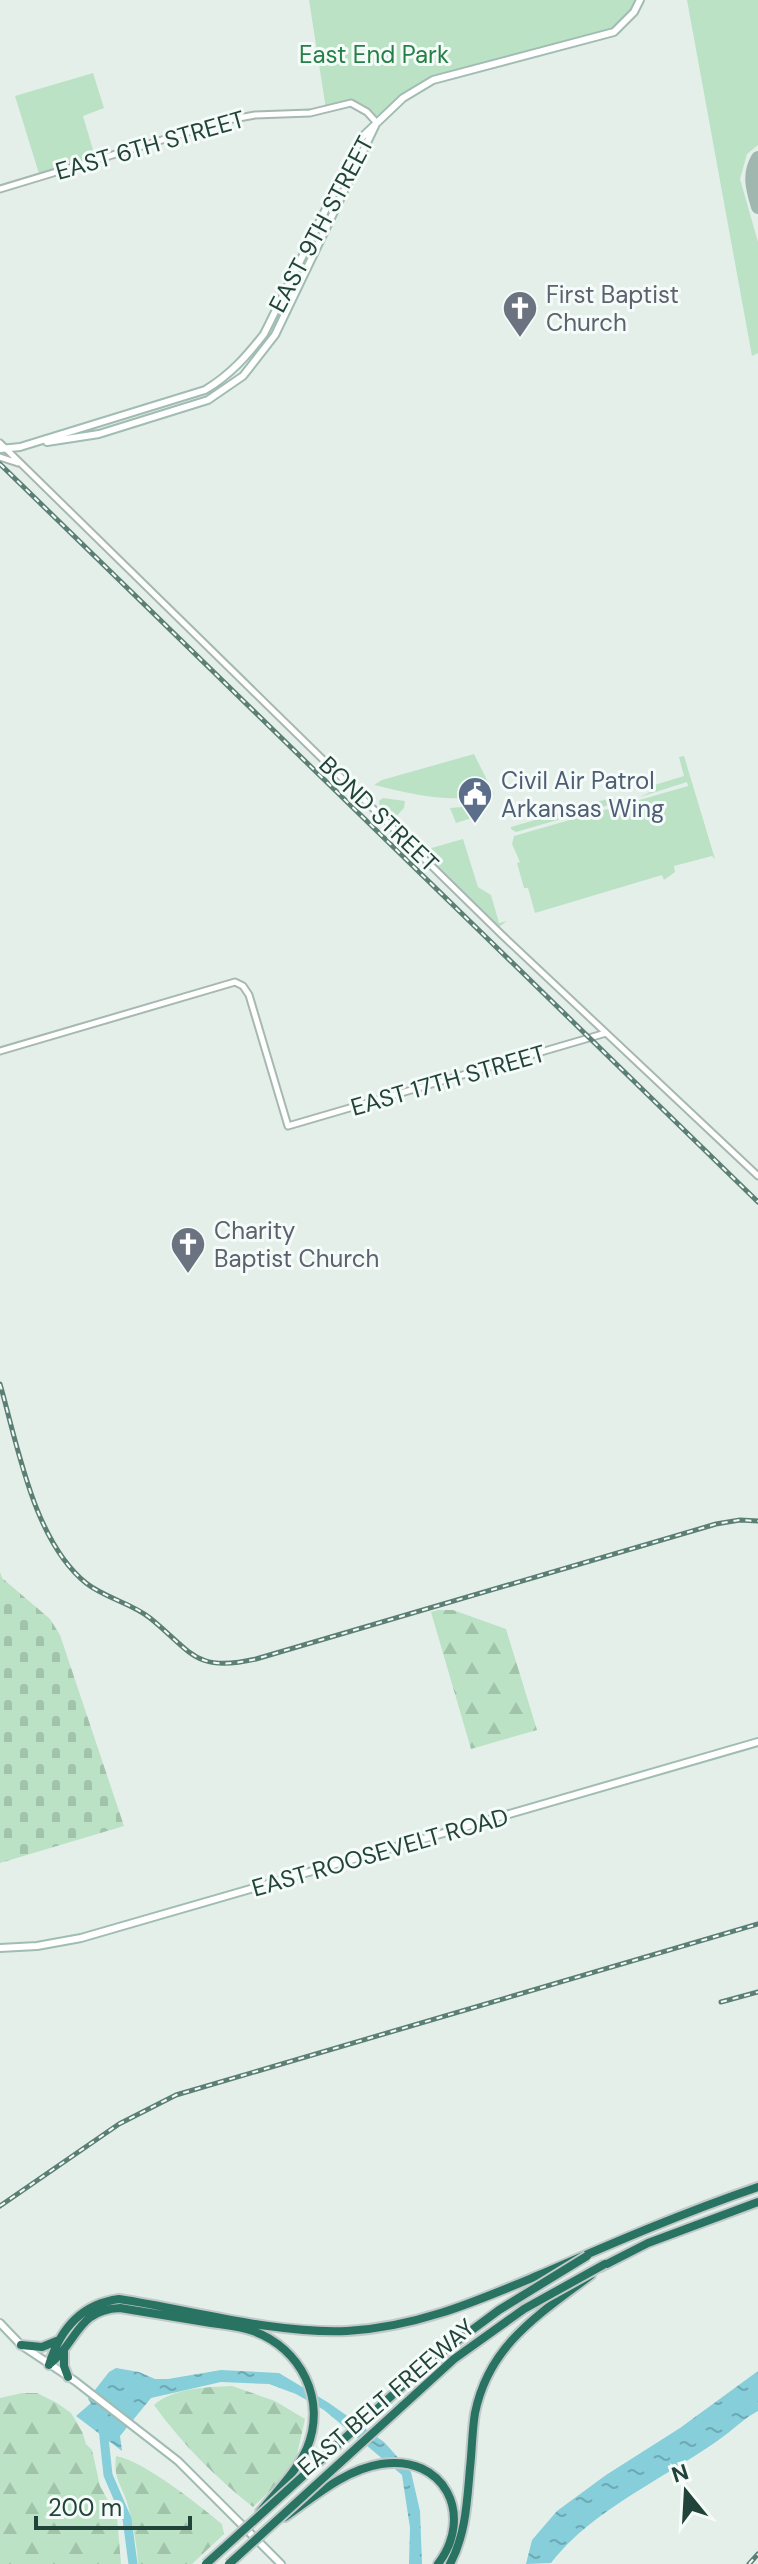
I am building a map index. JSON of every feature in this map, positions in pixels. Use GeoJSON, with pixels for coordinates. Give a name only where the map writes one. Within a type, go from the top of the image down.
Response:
{"type":"FeatureCollection","features":[{"type":"Feature","properties":{"kind":"highway","name":"EAST BELT FREEWAY"},"geometry":{"type":"LineString","coordinates":[[206,2564],[454,2341],[538,2284],[587,2256],[680,2214],[758,2187]]}},
{"type":"Feature","properties":{"kind":"highway","name":"EAST BELT FREEWAY"},"geometry":{"type":"LineString","coordinates":[[229,2564],[454,2359],[524,2309],[648,2243],[758,2202]]}},
{"type":"Feature","properties":{"kind":"highway"},"geometry":{"type":"LineString","coordinates":[[49,2365],[60,2340],[75,2319],[119,2299],[272,2326],[343,2331],[378,2328],[414,2322],[464,2307],[587,2256]]}},
{"type":"Feature","properties":{"kind":"highway"},"geometry":{"type":"LineString","coordinates":[[450,2564],[464,2528],[474,2425],[486,2381],[518,2332],[605,2264]]}},
{"type":"Feature","properties":{"kind":"highway"},"geometry":{"type":"LineString","coordinates":[[49,2365],[93,2310],[120,2308],[249,2329],[269,2337],[296,2359],[312,2393],[314,2415],[306,2451],[254,2519]]}},
{"type":"Feature","properties":{"kind":"highway"},"geometry":{"type":"LineString","coordinates":[[21,2345],[42,2347],[60,2340]]}},
{"type":"Feature","properties":{"kind":"highway"},"geometry":{"type":"LineString","coordinates":[[64,2350],[64,2366],[71,2379]]}},
{"type":"Feature","properties":{"kind":"highway"},"geometry":{"type":"LineString","coordinates":[[264,2530],[345,2477],[381,2464],[403,2464],[422,2468],[438,2478],[454,2509],[452,2540],[438,2564]]}},
{"type":"Feature","properties":{"kind":"main road"},"geometry":{"type":"LineString","coordinates":[[377,123],[403,98],[433,80],[614,32],[634,12],[640,0]]}},
{"type":"Feature","properties":{"kind":"main road","name":"EAST 9TH STREET"},"geometry":{"type":"LineString","coordinates":[[1,446],[20,447],[99,434],[208,400],[243,376],[275,335],[377,123]]}},
{"type":"Feature","properties":{"kind":"main road","name":"EAST ROOSEVELT ROAD"},"geometry":{"type":"LineString","coordinates":[[0,1948],[37,1946],[81,1938],[758,1742]]}},
{"type":"Feature","properties":{"kind":"main road"},"geometry":{"type":"LineString","coordinates":[[0,2323],[21,2345],[154,2441],[195,2476],[281,2564]]}},
{"type":"Feature","properties":{"kind":"street","name":"EAST 6TH STREET"},"geometry":{"type":"LineString","coordinates":[[0,189],[242,117],[296,115],[351,103],[367,112],[377,123]]}},
{"type":"Feature","properties":{"kind":"street","name":"BOND STREET"},"geometry":{"type":"LineString","coordinates":[[1,446],[501,934],[758,1176]]}},
{"type":"Feature","properties":{"kind":"street"},"geometry":{"type":"LineString","coordinates":[[0,457],[11,459],[30,472]]}},
{"type":"Feature","properties":{"kind":"street","name":"EAST 17TH STREET"},"geometry":{"type":"LineString","coordinates":[[0,1051],[235,982],[243,986],[249,995],[288,1126],[607,1033]]}},
{"type":"Feature","properties":{"kind":"green space","name":"East End Park"},"geometry":{"type":"Polygon","coordinates":[[[309,0],[640,0],[614,32],[454,75],[421,87],[377,123],[367,112],[351,103],[326,109],[309,0]]]}},
{"type":"Feature","properties":{"kind":"green space"},"geometry":{"type":"Polygon","coordinates":[[[687,0],[758,0],[758,145],[747,154],[740,179],[758,242],[758,353],[752,356],[687,0]]]}},
{"type":"Feature","properties":{"kind":"green space"},"geometry":{"type":"Polygon","coordinates":[[[93,73],[104,108],[83,116],[96,160],[40,177],[15,96],[93,73]]]}},
{"type":"Feature","properties":{"kind":"green space"},"geometry":{"type":"Polygon","coordinates":[[[474,754],[494,794],[448,798],[374,785],[382,780],[474,754]]]}},
{"type":"Feature","properties":{"kind":"green space"},"geometry":{"type":"Polygon","coordinates":[[[684,756],[715,859],[712,856],[674,866],[675,872],[664,880],[662,875],[535,913],[517,863],[520,862],[512,844],[514,836],[688,786],[687,782],[640,797],[656,789],[638,790],[684,776],[679,757],[684,756]]]}},
{"type":"Feature","properties":{"kind":"green space"},"geometry":{"type":"Polygon","coordinates":[[[614,797],[616,803],[516,832],[511,829],[511,827],[614,797]]]}},
{"type":"Feature","properties":{"kind":"green space"},"geometry":{"type":"Polygon","coordinates":[[[383,798],[405,801],[404,808],[393,820],[380,808],[379,801],[383,798]]]}},
{"type":"Feature","properties":{"kind":"green space"},"geometry":{"type":"Polygon","coordinates":[[[475,806],[476,811],[472,813],[477,812],[478,816],[456,823],[450,808],[475,806]]]}},
{"type":"Feature","properties":{"kind":"green space"},"geometry":{"type":"Polygon","coordinates":[[[463,839],[478,887],[491,895],[499,923],[507,921],[499,927],[421,851],[463,839]]]}},
{"type":"Feature","properties":{"kind":"green space"},"geometry":{"type":"Polygon","coordinates":[[[0,1572],[2,1578],[50,1619],[60,1635],[124,1826],[0,1863],[0,1572]]]}},
{"type":"Feature","properties":{"kind":"green space"},"geometry":{"type":"Polygon","coordinates":[[[453,1610],[506,1629],[537,1730],[471,1749],[431,1612],[453,1610]]]}},
{"type":"Feature","properties":{"kind":"green space"},"geometry":{"type":"Polygon","coordinates":[[[232,2386],[275,2401],[305,2419],[296,2459],[276,2485],[253,2507],[200,2460],[154,2405],[180,2392],[232,2386]]]}},
{"type":"Feature","properties":{"kind":"green space"},"geometry":{"type":"Polygon","coordinates":[[[37,2393],[57,2403],[71,2413],[82,2431],[86,2444],[92,2450],[100,2486],[117,2517],[121,2564],[0,2564],[0,2398],[37,2393]]]}},
{"type":"Feature","properties":{"kind":"green space"},"geometry":{"type":"Polygon","coordinates":[[[116,2456],[142,2466],[171,2485],[222,2524],[224,2534],[192,2564],[138,2564],[132,2520],[116,2472],[116,2456]]]}},
{"type":"Feature","properties":{"kind":"water"},"geometry":{"type":"Polygon","coordinates":[[[116,2368],[155,2379],[221,2370],[279,2373],[329,2403],[384,2442],[411,2472],[420,2511],[422,2564],[409,2564],[410,2528],[402,2475],[324,2410],[296,2394],[269,2384],[221,2382],[151,2398],[120,2436],[122,2451],[76,2416],[91,2403],[88,2399],[109,2372],[116,2368]]]}},
{"type":"Feature","properties":{"kind":"water"},"geometry":{"type":"Polygon","coordinates":[[[758,2371],[758,2411],[588,2526],[551,2563],[526,2564],[532,2540],[557,2511],[758,2371]]]}},
{"type":"Feature","properties":{"kind":"waterway"},"geometry":{"type":"LineString","coordinates":[[103,2428],[108,2475],[127,2519],[133,2564]]}},
{"type":"Feature","properties":{"kind":"taxiway"},"geometry":{"type":"LineString","coordinates":[[758,158],[752,176],[758,207]]}},
{"type":"Feature","properties":{"kind":"railway"},"geometry":{"type":"LineString","coordinates":[[0,464],[758,1202]]}},
{"type":"Feature","properties":{"kind":"railway"},"geometry":{"type":"LineString","coordinates":[[0,1384],[30,1491],[53,1543],[68,1565],[93,1588],[143,1613],[186,1650],[207,1661],[236,1663],[256,1659],[716,1524],[758,1521]]}},
{"type":"Feature","properties":{"kind":"railway"},"geometry":{"type":"LineString","coordinates":[[0,2206],[119,2124],[176,2095],[758,1924]]}},
{"type":"Feature","properties":{"kind":"railway"},"geometry":{"type":"LineString","coordinates":[[721,2002],[758,1992]]}},
{"type":"Feature","properties":{"kind":"railway"},"geometry":{"type":"LineString","coordinates":[[749,2564],[758,2554]]}},
{"type":"Feature","properties":{"kind":"place","name":"First Baptist Church"},"geometry":{"type":"Point","coordinates":[520,339]}},
{"type":"Feature","properties":{"kind":"place","name":"Civil Air Patrol Arkansas Wing"},"geometry":{"type":"Point","coordinates":[475,825]}},
{"type":"Feature","properties":{"kind":"place","name":"Charity Baptist Church"},"geometry":{"type":"Point","coordinates":[188,1275]}}]}
